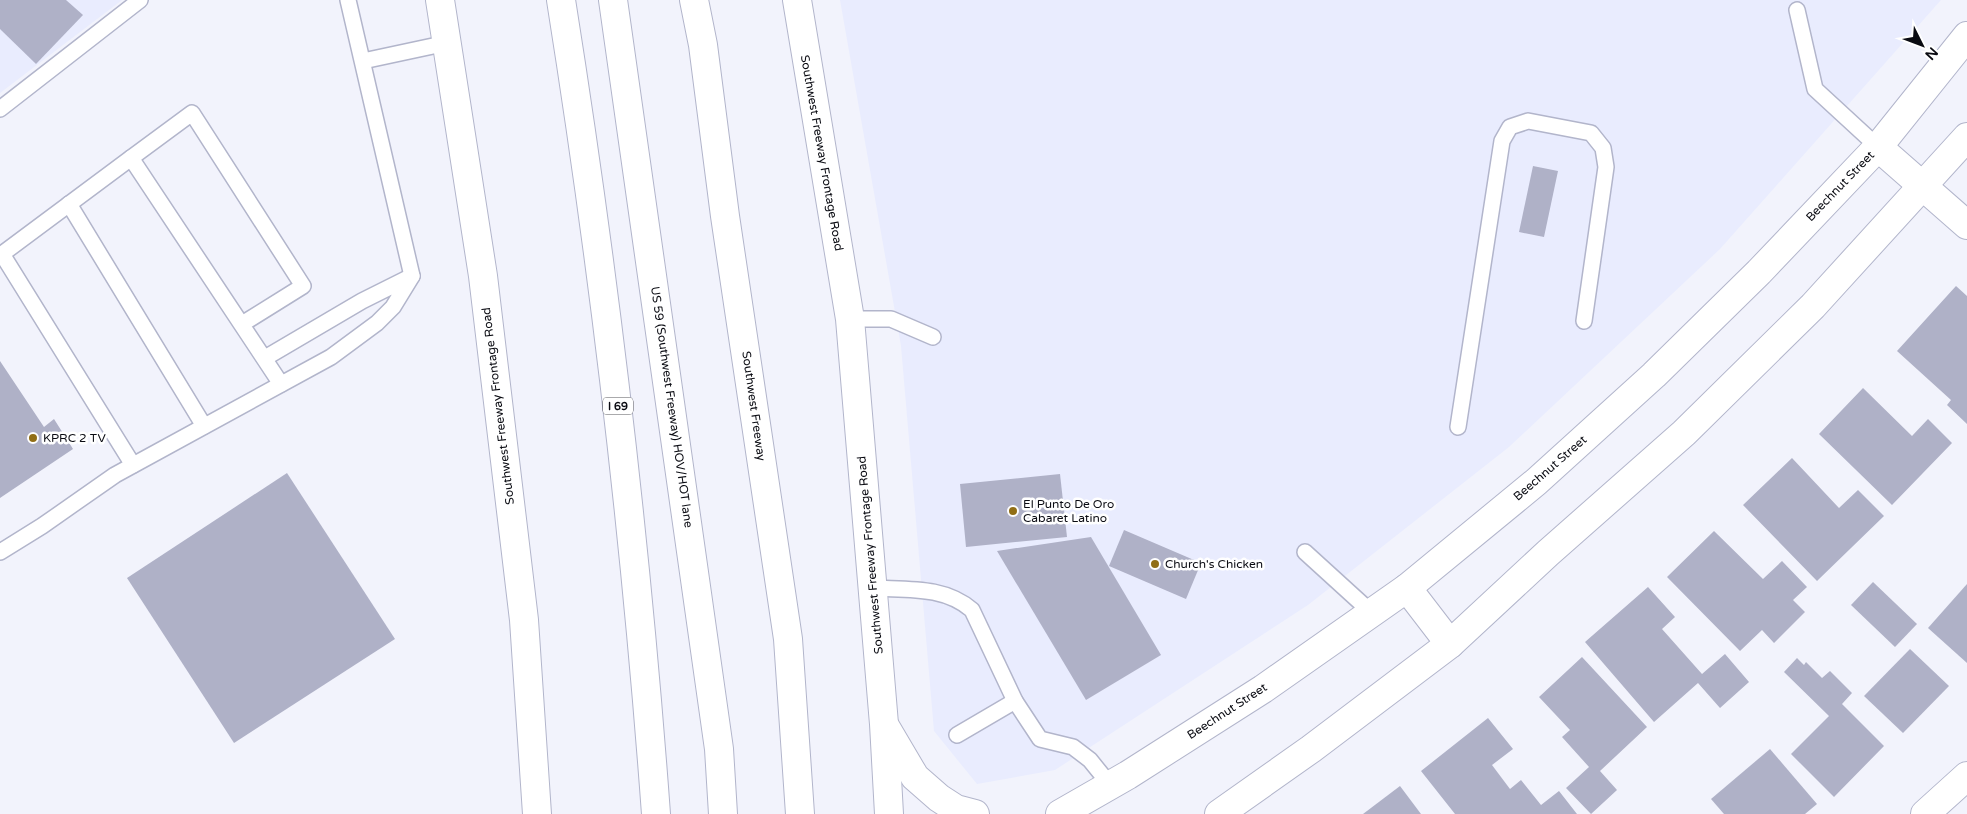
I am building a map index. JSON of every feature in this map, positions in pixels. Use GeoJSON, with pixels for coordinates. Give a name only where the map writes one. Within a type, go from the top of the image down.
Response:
{"type":"FeatureCollection","features":[{"type":"Feature","properties":{"kind":"main road","name":"Southwest Freeway Frontage Road"},"geometry":{"type":"LineString","coordinates":[[440,0],[483,276],[524,620],[537,814]]}},
{"type":"Feature","properties":{"kind":"main road","name":"I 69"},"geometry":{"type":"LineString","coordinates":[[560,0],[598,247],[621,429],[638,599],[656,814]]}},
{"type":"Feature","properties":{"kind":"main road","name":"US 59 (Southwest Freeway) HOV/HOT lane"},"geometry":{"type":"LineString","coordinates":[[614,0],[720,749],[722,802]]}},
{"type":"Feature","properties":{"kind":"main road","name":"Southwest Freeway"},"geometry":{"type":"LineString","coordinates":[[694,0],[703,45],[727,226],[788,639],[800,814]]}},
{"type":"Feature","properties":{"kind":"main road","name":"Southwest Freeway Frontage Road"},"geometry":{"type":"LineString","coordinates":[[797,0],[850,319],[884,724],[886,807]]}},
{"type":"Feature","properties":{"kind":"main road","name":"Beechnut Street"},"geometry":{"type":"LineString","coordinates":[[1060,814],[1111,786],[1263,689],[1372,613],[1407,588],[1536,482],[1654,375],[1759,272],[1878,147],[1967,36]]}},
{"type":"Feature","properties":{"kind":"main road"},"geometry":{"type":"LineString","coordinates":[[1218,814],[1311,749],[1450,644],[1548,553],[1684,433],[1804,315],[1924,187],[1967,137]]}},
{"type":"Feature","properties":{"kind":"main road"},"geometry":{"type":"LineString","coordinates":[[1878,147],[1967,225]]}},
{"type":"Feature","properties":{"kind":"main road"},"geometry":{"type":"LineString","coordinates":[[1407,588],[1450,644]]}},
{"type":"Feature","properties":{"kind":"main road"},"geometry":{"type":"LineString","coordinates":[[884,724],[915,777],[939,798],[956,809],[975,814]]}},
{"type":"Feature","properties":{"kind":"main road"},"geometry":{"type":"LineString","coordinates":[[1925,814],[1967,776]]}},
{"type":"Feature","properties":{"kind":"lane"},"geometry":{"type":"LineString","coordinates":[[0,109],[140,0]]}},
{"type":"Feature","properties":{"kind":"lane"},"geometry":{"type":"LineString","coordinates":[[0,552],[42,526],[115,475],[331,356],[377,323],[393,307],[412,276],[348,0]]}},
{"type":"Feature","properties":{"kind":"lane"},"geometry":{"type":"LineString","coordinates":[[1798,10],[1815,89],[1878,147]]}},
{"type":"Feature","properties":{"kind":"lane"},"geometry":{"type":"LineString","coordinates":[[363,61],[447,43]]}},
{"type":"Feature","properties":{"kind":"lane"},"geometry":{"type":"LineString","coordinates":[[133,466],[2,254],[192,113],[303,286],[242,324]]}},
{"type":"Feature","properties":{"kind":"lane"},"geometry":{"type":"LineString","coordinates":[[1458,427],[1502,141],[1510,127],[1528,121],[1591,133],[1603,148],[1606,168],[1584,321]]}},
{"type":"Feature","properties":{"kind":"lane"},"geometry":{"type":"LineString","coordinates":[[131,158],[265,358],[280,384]]}},
{"type":"Feature","properties":{"kind":"lane"},"geometry":{"type":"LineString","coordinates":[[69,204],[204,426]]}},
{"type":"Feature","properties":{"kind":"lane"},"geometry":{"type":"LineString","coordinates":[[265,358],[362,301],[412,276]]}},
{"type":"Feature","properties":{"kind":"lane"},"geometry":{"type":"LineString","coordinates":[[850,319],[891,319],[933,337]]}},
{"type":"Feature","properties":{"kind":"lane"},"geometry":{"type":"LineString","coordinates":[[1304,552],[1372,613]]}},
{"type":"Feature","properties":{"kind":"lane"},"geometry":{"type":"LineString","coordinates":[[873,588],[933,591],[962,601],[972,610],[1014,702],[1040,739],[1073,747],[1090,760],[1111,786]]}},
{"type":"Feature","properties":{"kind":"lane"},"geometry":{"type":"LineString","coordinates":[[957,735],[1014,702]]}},
{"type":"Feature","properties":{"kind":"shaded area"},"geometry":{"type":"Polygon","coordinates":[[[0,0],[122,0],[0,93],[0,0]]]}},
{"type":"Feature","properties":{"kind":"shaded area"},"geometry":{"type":"Polygon","coordinates":[[[840,0],[1941,0],[1720,249],[1509,447],[1308,605],[1055,770],[977,784],[934,731],[901,346],[840,0]]]}},
{"type":"Feature","properties":{"kind":"building"},"geometry":{"type":"Polygon","coordinates":[[[0,0],[66,0],[83,15],[36,64],[0,29],[0,0]]]}},
{"type":"Feature","properties":{"kind":"building"},"geometry":{"type":"Polygon","coordinates":[[[1533,166],[1558,171],[1544,237],[1519,232],[1533,166]]]}},
{"type":"Feature","properties":{"kind":"building"},"geometry":{"type":"Polygon","coordinates":[[[1956,286],[1967,296],[1967,424],[1947,405],[1951,400],[1897,351],[1956,286]]]}},
{"type":"Feature","properties":{"kind":"building","name":"KPRC 2 TV"},"geometry":{"type":"Polygon","coordinates":[[[0,361],[44,427],[54,419],[73,449],[0,498],[0,361]]]}},
{"type":"Feature","properties":{"kind":"building"},"geometry":{"type":"Polygon","coordinates":[[[1863,388],[1912,436],[1928,419],[1952,443],[1892,505],[1819,434],[1863,388]]]}},
{"type":"Feature","properties":{"kind":"building"},"geometry":{"type":"Polygon","coordinates":[[[1792,458],[1839,508],[1858,490],[1884,516],[1817,581],[1743,505],[1792,458]]]}},
{"type":"Feature","properties":{"kind":"building"},"geometry":{"type":"Polygon","coordinates":[[[287,473],[395,639],[234,743],[127,578],[287,473]]]}},
{"type":"Feature","properties":{"kind":"building","name":"El Punto De Oro Cabaret Latino"},"geometry":{"type":"Polygon","coordinates":[[[1060,474],[1067,537],[966,547],[960,484],[1060,474]]]}},
{"type":"Feature","properties":{"kind":"building","name":"Church's Chicken"},"geometry":{"type":"Polygon","coordinates":[[[1124,530],[1201,563],[1186,599],[1109,566],[1124,530]]]}},
{"type":"Feature","properties":{"kind":"building"},"geometry":{"type":"Polygon","coordinates":[[[1714,531],[1763,579],[1782,561],[1807,587],[1793,600],[1805,612],[1774,643],[1762,630],[1740,651],[1667,577],[1714,531]]]}},
{"type":"Feature","properties":{"kind":"building"},"geometry":{"type":"Polygon","coordinates":[[[1091,537],[1161,655],[1086,700],[997,551],[1091,537]]]}},
{"type":"Feature","properties":{"kind":"building"},"geometry":{"type":"Polygon","coordinates":[[[1873,582],[1917,624],[1895,647],[1851,605],[1873,582]]]}},
{"type":"Feature","properties":{"kind":"building"},"geometry":{"type":"Polygon","coordinates":[[[1967,584],[1967,663],[1928,628],[1967,584]]]}},
{"type":"Feature","properties":{"kind":"building"},"geometry":{"type":"Polygon","coordinates":[[[1648,587],[1675,617],[1662,629],[1702,674],[1725,654],[1749,682],[1720,708],[1698,683],[1654,722],[1585,642],[1648,587]]]}},
{"type":"Feature","properties":{"kind":"building"},"geometry":{"type":"Polygon","coordinates":[[[1910,649],[1949,686],[1903,733],[1864,696],[1910,649]]]}},
{"type":"Feature","properties":{"kind":"building"},"geometry":{"type":"Polygon","coordinates":[[[1582,657],[1647,727],[1600,771],[1617,790],[1591,814],[1566,788],[1589,767],[1562,737],[1570,730],[1539,697],[1582,657]]]}},
{"type":"Feature","properties":{"kind":"building"},"geometry":{"type":"Polygon","coordinates":[[[1797,658],[1804,665],[1806,662],[1822,678],[1830,671],[1852,693],[1842,704],[1884,746],[1834,797],[1791,754],[1829,716],[1784,672],[1797,658]]]}},
{"type":"Feature","properties":{"kind":"building"},"geometry":{"type":"Polygon","coordinates":[[[1488,718],[1513,749],[1492,765],[1510,789],[1521,780],[1541,805],[1559,791],[1577,814],[1455,814],[1421,771],[1488,718]]]}},
{"type":"Feature","properties":{"kind":"building"},"geometry":{"type":"Polygon","coordinates":[[[1770,749],[1817,804],[1805,814],[1724,814],[1711,799],[1770,749]]]}},
{"type":"Feature","properties":{"kind":"building"},"geometry":{"type":"Polygon","coordinates":[[[1400,786],[1421,814],[1363,814],[1400,786]]]}},
{"type":"Feature","properties":{"kind":"place","name":"KPRC 2 TV"},"geometry":{"type":"Point","coordinates":[33,438]}},
{"type":"Feature","properties":{"kind":"place","name":"El Punto De Oro Cabaret Latino"},"geometry":{"type":"Point","coordinates":[1013,511]}},
{"type":"Feature","properties":{"kind":"place","name":"Church's Chicken"},"geometry":{"type":"Point","coordinates":[1155,564]}}]}
